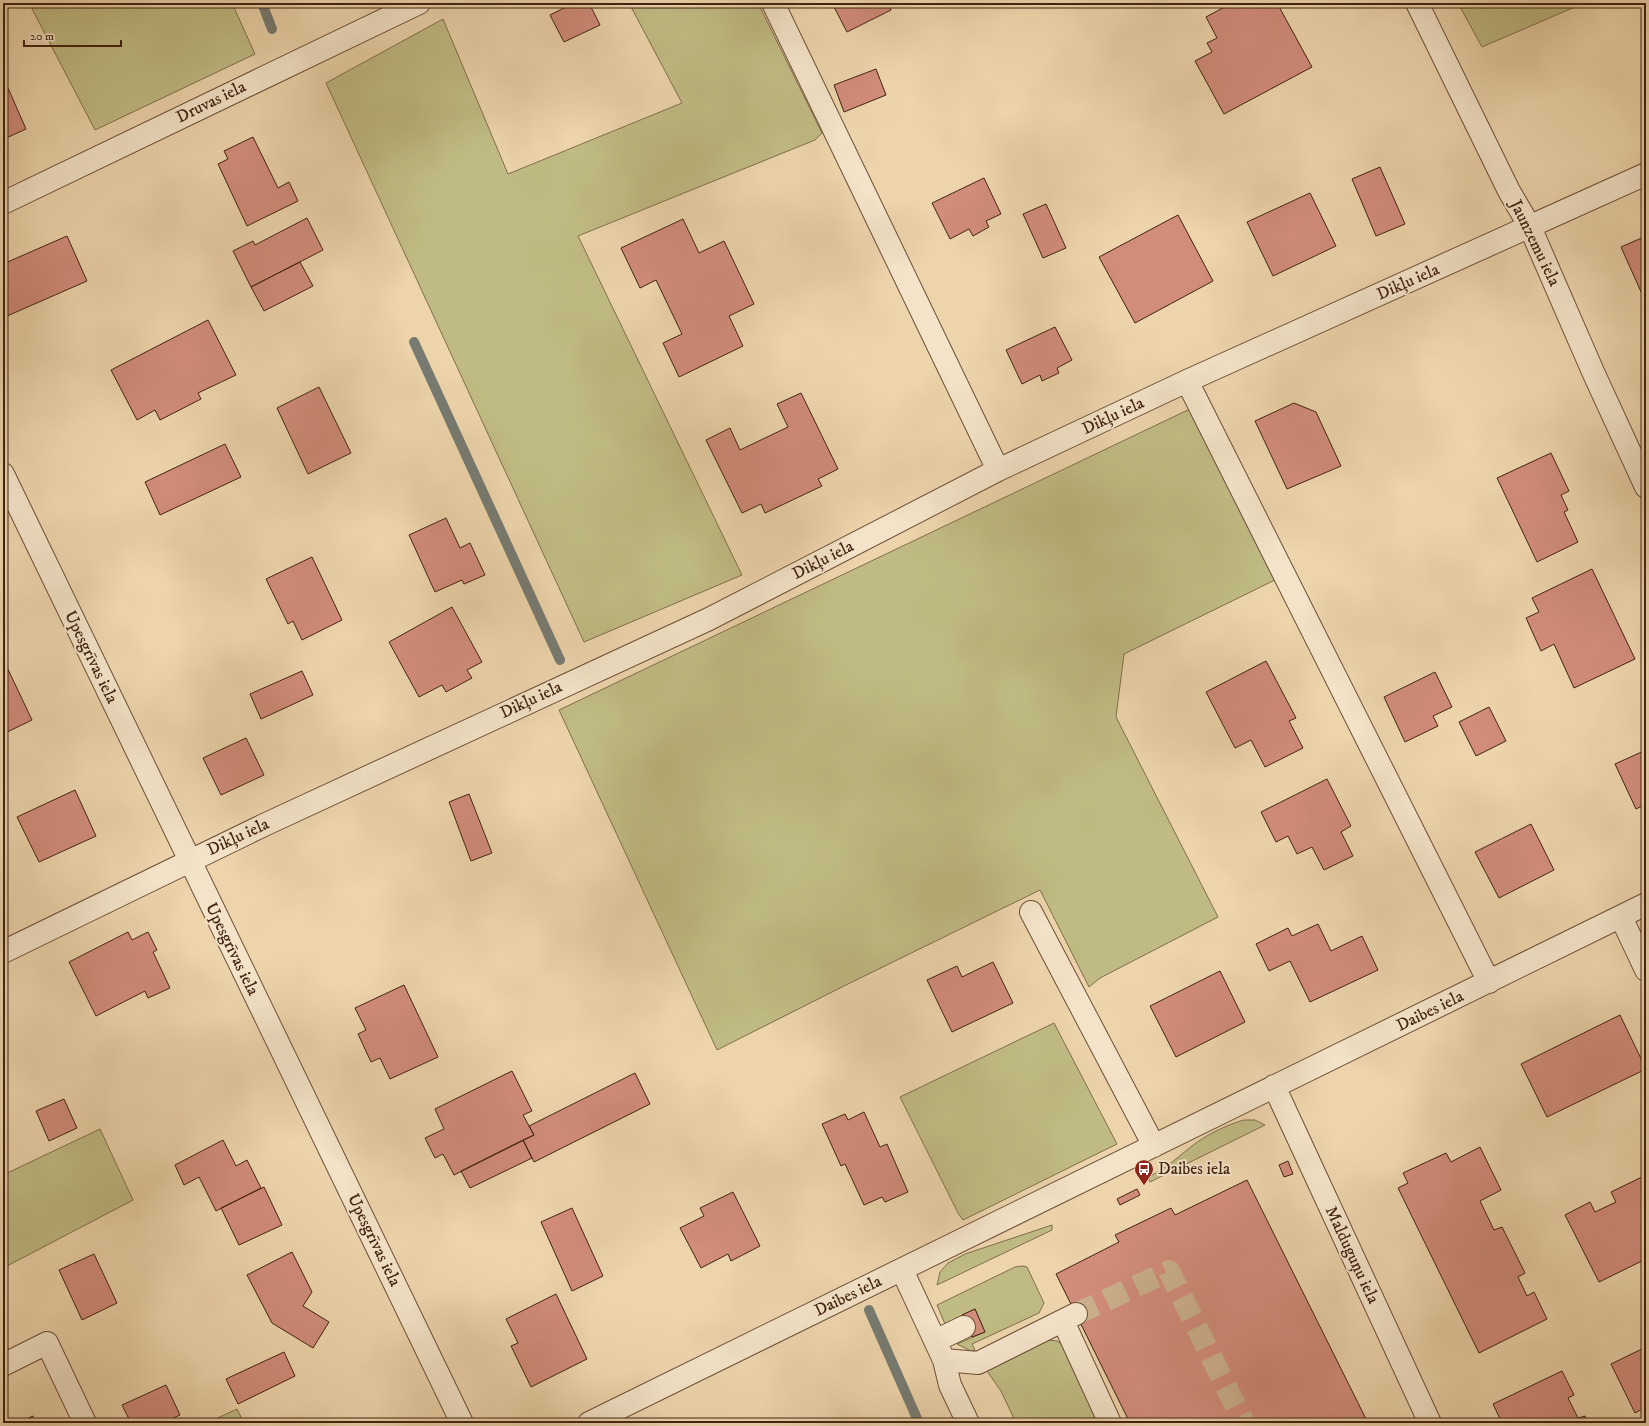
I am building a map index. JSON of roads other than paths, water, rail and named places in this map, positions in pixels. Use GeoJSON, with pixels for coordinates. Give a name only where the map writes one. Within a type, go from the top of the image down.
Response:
{"type":"FeatureCollection","features":[{"type":"Feature","properties":{"kind":"street","name":"Druvas iela"},"geometry":{"type":"LineString","coordinates":[[3,203],[420,3]]}},
{"type":"Feature","properties":{"kind":"street"},"geometry":{"type":"LineString","coordinates":[[773,3],[998,470]]}},
{"type":"Feature","properties":{"kind":"street","name":"Jaunzemu iela"},"geometry":{"type":"LineString","coordinates":[[1417,3],[1510,191],[1530,227],[1594,374],[1646,487]]}},
{"type":"Feature","properties":{"kind":"street","name":"Dikļu iela"},"geometry":{"type":"LineString","coordinates":[[3,952],[189,860],[450,737],[709,619],[998,470],[1187,381],[1646,174]]}},
{"type":"Feature","properties":{"kind":"street"},"geometry":{"type":"LineString","coordinates":[[1187,381],[1489,982]]}},
{"type":"Feature","properties":{"kind":"street","name":"Upesgrīvas iela"},"geometry":{"type":"LineString","coordinates":[[3,474],[462,1423]]}},
{"type":"Feature","properties":{"kind":"street","name":"Daibes iela"},"geometry":{"type":"LineString","coordinates":[[589,1423],[1646,904]]}},
{"type":"Feature","properties":{"kind":"street"},"geometry":{"type":"LineString","coordinates":[[1031,912],[1154,1146]]}},
{"type":"Feature","properties":{"kind":"street"},"geometry":{"type":"LineString","coordinates":[[1621,917],[1646,970]]}},
{"type":"Feature","properties":{"kind":"street","name":"Malduguņu iela"},"geometry":{"type":"LineString","coordinates":[[1274,1086],[1430,1423]]}},
{"type":"Feature","properties":{"kind":"street"},"geometry":{"type":"LineString","coordinates":[[902,1270],[940,1350],[950,1385],[968,1423]]}},
{"type":"Feature","properties":{"kind":"street"},"geometry":{"type":"LineString","coordinates":[[940,1350],[978,1363],[1070,1318],[1110,1423]]}},
{"type":"Feature","properties":{"kind":"street"},"geometry":{"type":"LineString","coordinates":[[940,1350],[964,1327]]}},
{"type":"Feature","properties":{"kind":"street"},"geometry":{"type":"LineString","coordinates":[[3,1364],[47,1343],[85,1423]]}},
{"type":"Feature","properties":{"kind":"waterway"},"geometry":{"type":"LineString","coordinates":[[262,3],[272,29]]}},
{"type":"Feature","properties":{"kind":"waterway"},"geometry":{"type":"LineString","coordinates":[[414,342],[560,660]]}},
{"type":"Feature","properties":{"kind":"waterway"},"geometry":{"type":"LineString","coordinates":[[869,1310],[919,1423]]}},
{"type":"Feature","properties":{"kind":"tunnel"},"geometry":{"type":"LineString","coordinates":[[1076,1314],[1169,1271],[1244,1423]]}},
{"type":"Feature","properties":{"kind":"place","name":"Daibes iela"},"geometry":{"type":"Point","coordinates":[1144,1186]}}]}
